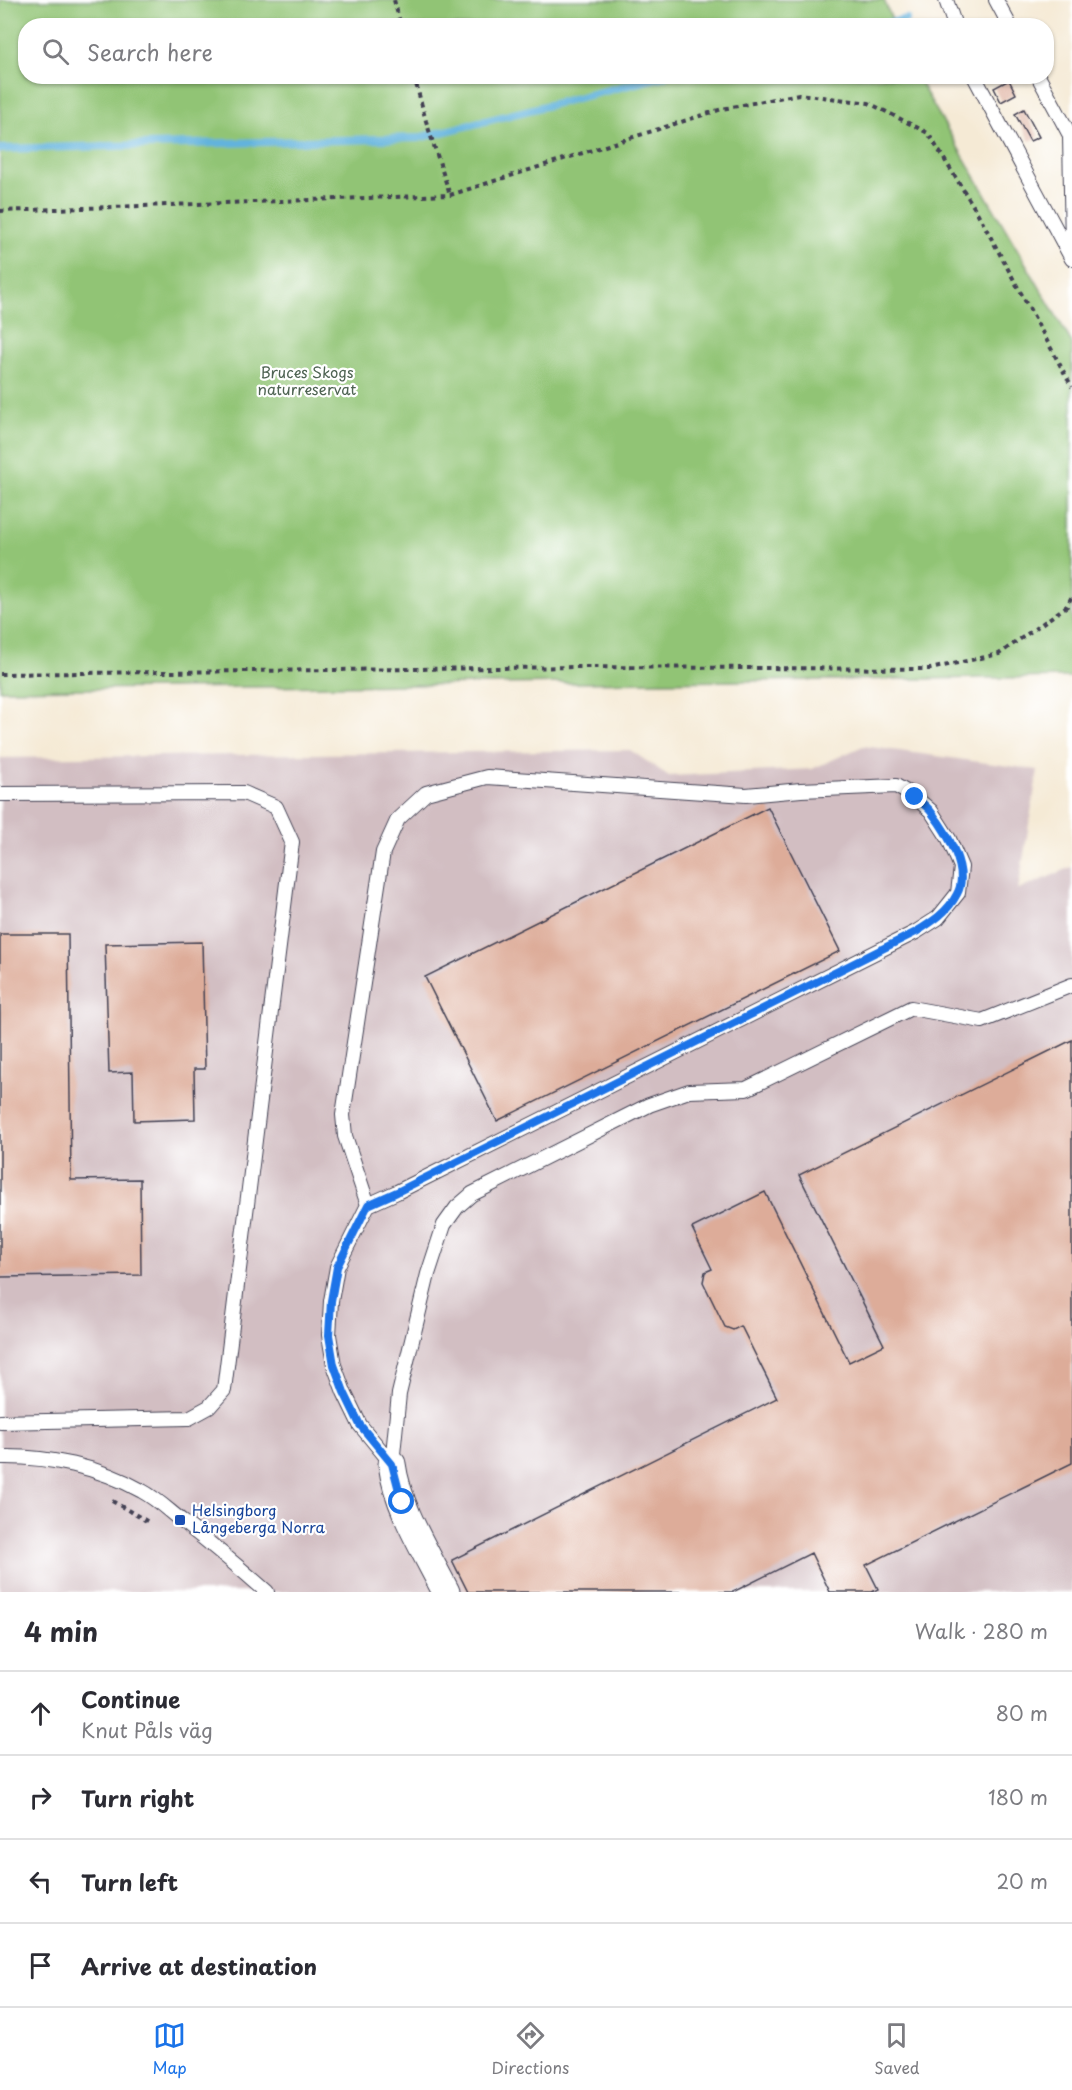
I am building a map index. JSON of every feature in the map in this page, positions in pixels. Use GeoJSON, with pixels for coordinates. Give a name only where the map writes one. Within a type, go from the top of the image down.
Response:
{"type":"FeatureCollection","features":[{"type":"Feature","properties":{"kind":"street"},"geometry":{"type":"LineString","coordinates":[[392,1464],[408,1516],[446,1592]]}},
{"type":"Feature","properties":{"kind":"lane"},"geometry":{"type":"LineString","coordinates":[[946,0],[952,18]]}},
{"type":"Feature","properties":{"kind":"lane"},"geometry":{"type":"LineString","coordinates":[[996,0],[1006,18]]}},
{"type":"Feature","properties":{"kind":"lane"},"geometry":{"type":"LineString","coordinates":[[978,84],[1072,259]]}},
{"type":"Feature","properties":{"kind":"lane"},"geometry":{"type":"LineString","coordinates":[[1042,84],[1071,137],[1072,248]]}},
{"type":"Feature","properties":{"kind":"lane"},"geometry":{"type":"LineString","coordinates":[[368,1205],[345,1136],[343,1115],[383,852],[398,819],[426,793],[488,777],[746,795],[896,786],[915,797],[931,811],[949,839],[961,867],[958,893],[938,918],[905,937],[368,1205],[337,1267],[331,1301],[329,1335],[334,1365],[360,1425],[392,1464]]}},
{"type":"Feature","properties":{"kind":"lane"},"geometry":{"type":"LineString","coordinates":[[0,794],[244,793],[276,807],[292,842],[224,1390],[209,1407],[189,1418],[0,1422]]}},
{"type":"Feature","properties":{"kind":"lane"},"geometry":{"type":"LineString","coordinates":[[392,1464],[399,1394],[428,1274],[444,1225],[457,1207],[472,1194],[649,1105],[690,1091],[746,1089],[910,1008],[982,1021],[1072,985]]}},
{"type":"Feature","properties":{"kind":"lane"},"geometry":{"type":"LineString","coordinates":[[0,1457],[27,1456],[55,1460],[106,1475],[140,1490],[156,1499],[221,1551],[267,1592]]}},
{"type":"Feature","properties":{"kind":"path"},"geometry":{"type":"LineString","coordinates":[[394,0],[399,18]]}},
{"type":"Feature","properties":{"kind":"path"},"geometry":{"type":"LineString","coordinates":[[416,84],[450,195]]}},
{"type":"Feature","properties":{"kind":"path"},"geometry":{"type":"LineString","coordinates":[[0,211],[450,195],[722,109],[799,94],[869,103],[928,133],[977,212],[1072,387]]}},
{"type":"Feature","properties":{"kind":"path"},"geometry":{"type":"LineString","coordinates":[[0,674],[581,667],[930,669],[999,654],[1067,606],[1072,596]]}},
{"type":"Feature","properties":{"kind":"path"},"geometry":{"type":"LineString","coordinates":[[110,1499],[151,1524]]}},
{"type":"Feature","properties":{"kind":"shaded area"},"geometry":{"type":"Polygon","coordinates":[[[863,746],[1038,770],[1018,890],[1072,867],[1072,1592],[0,1592],[0,758],[630,750],[669,776],[812,769],[863,746]]]}},
{"type":"Feature","properties":{"kind":"green space","name":"Bruces Skogs naturreservat"},"geometry":{"type":"Polygon","coordinates":[[[0,0],[884,0],[891,18],[18,18],[18,84],[921,84],[1072,343],[1072,677],[0,690],[0,0]]]}},
{"type":"Feature","properties":{"kind":"building"},"geometry":{"type":"Polygon","coordinates":[[[1002,84],[1011,84],[1016,94],[1001,102],[994,88],[1002,84]]]}},
{"type":"Feature","properties":{"kind":"building"},"geometry":{"type":"Polygon","coordinates":[[[1024,109],[1039,137],[1030,141],[1015,114],[1024,109]]]}},
{"type":"Feature","properties":{"kind":"building"},"geometry":{"type":"Polygon","coordinates":[[[768,807],[840,951],[497,1121],[425,977],[768,807]]]}},
{"type":"Feature","properties":{"kind":"building"},"geometry":{"type":"Polygon","coordinates":[[[0,934],[68,934],[71,1180],[140,1179],[141,1275],[0,1277],[0,934]]]}},
{"type":"Feature","properties":{"kind":"building"},"geometry":{"type":"Polygon","coordinates":[[[202,942],[205,1069],[194,1069],[195,1119],[134,1121],[133,1072],[109,1073],[105,944],[202,942]]]}},
{"type":"Feature","properties":{"kind":"building"},"geometry":{"type":"Polygon","coordinates":[[[1072,1040],[1072,1463],[866,1565],[878,1589],[872,1592],[830,1592],[811,1553],[733,1592],[468,1592],[452,1560],[777,1398],[741,1326],[733,1330],[725,1327],[703,1282],[705,1272],[712,1269],[692,1228],[765,1192],[849,1362],[884,1345],[799,1175],[1072,1040]]]}},
{"type":"Feature","properties":{"kind":"waterway"},"geometry":{"type":"LineString","coordinates":[[0,149],[418,138],[632,84]]}},
{"type":"Feature","properties":{"kind":"place","name":"Helsingborg Långeberga Norra"},"geometry":{"type":"Point","coordinates":[180,1520]}},
{"type":"Feature","properties":{"kind":"route"},"geometry":{"type":"LineString","coordinates":[[402,1502],[392,1464],[360,1425],[344,1392],[334,1365],[329,1335],[331,1301],[337,1267],[368,1205],[916,932],[938,918],[958,893],[961,867],[949,839],[931,811],[915,797]]}}]}
